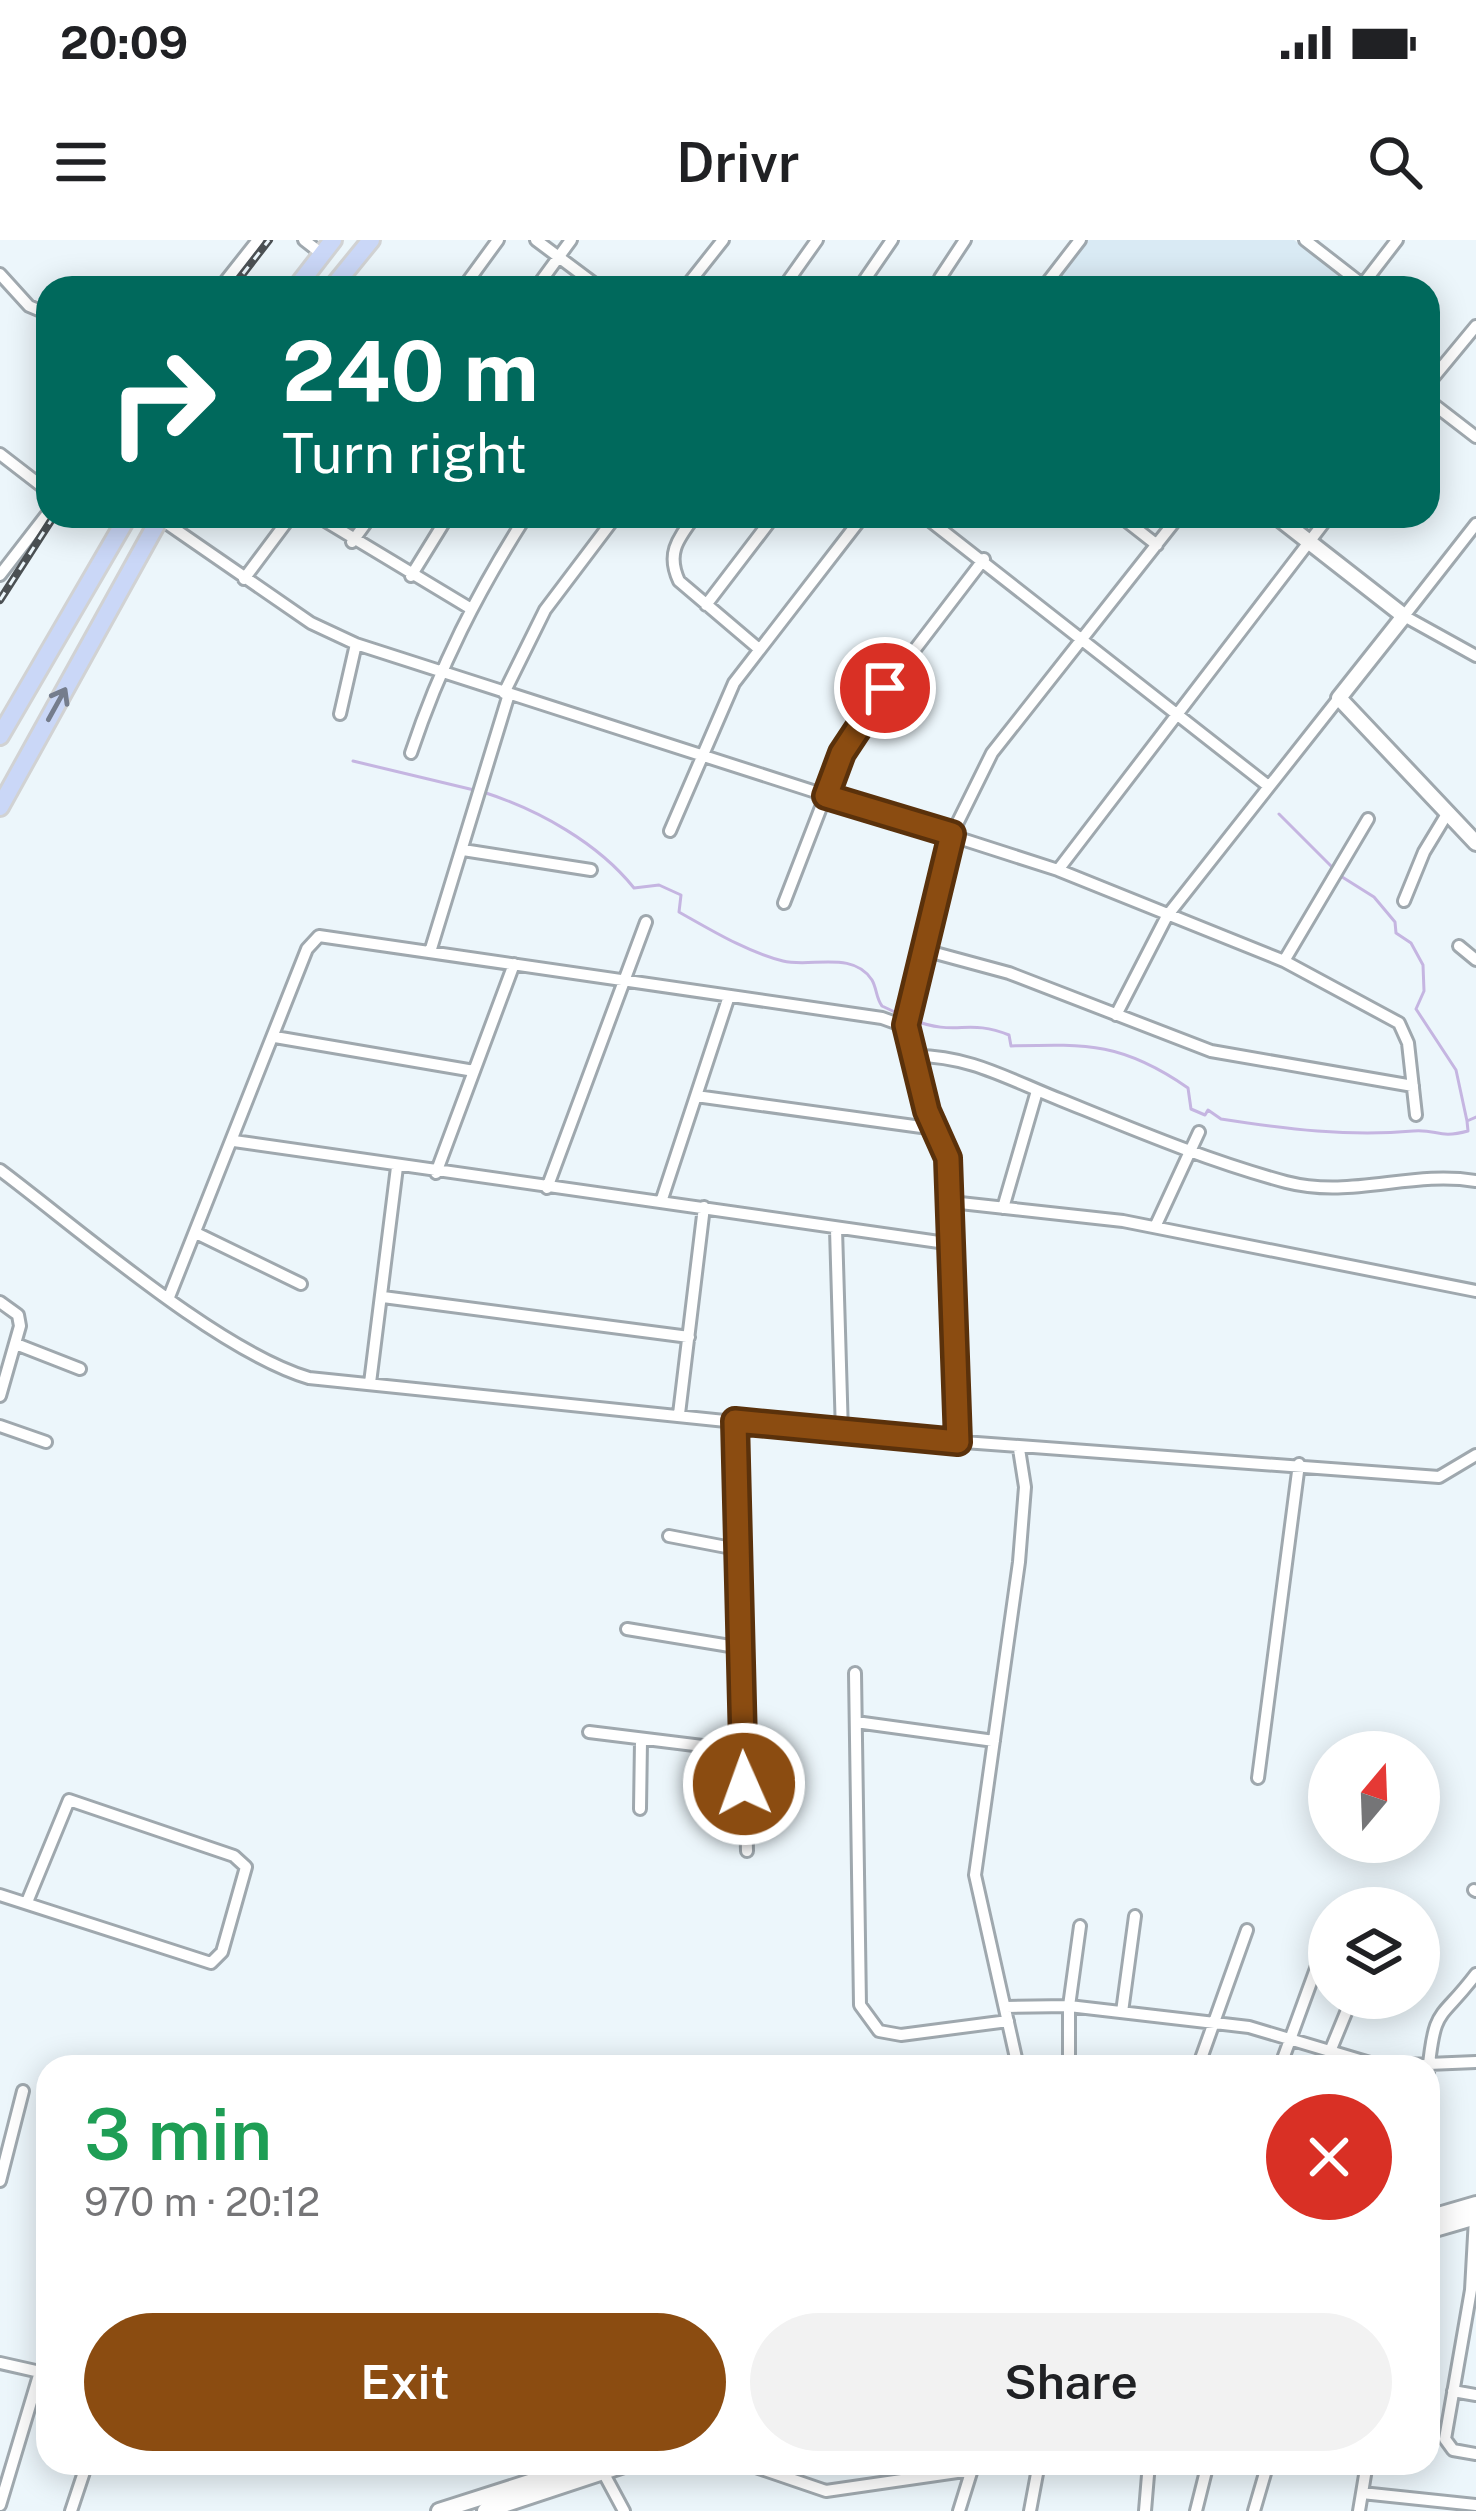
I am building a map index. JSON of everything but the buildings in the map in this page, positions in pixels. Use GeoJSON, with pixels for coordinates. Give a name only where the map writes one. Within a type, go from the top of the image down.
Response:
{"type":"FeatureCollection","features":[{"type":"Feature","properties":{"kind":"main road"},"geometry":{"type":"LineString","coordinates":[[342,276],[371,240]]}},
{"type":"Feature","properties":{"kind":"main road"},"geometry":{"type":"LineString","coordinates":[[305,276],[328,247]]}},
{"type":"Feature","properties":{"kind":"main road"},"geometry":{"type":"LineString","coordinates":[[0,736],[121,528]]}},
{"type":"Feature","properties":{"kind":"main road"},"geometry":{"type":"LineString","coordinates":[[0,807],[154,528]]}},
{"type":"Feature","properties":{"kind":"street"},"geometry":{"type":"LineString","coordinates":[[230,276],[258,240]]}},
{"type":"Feature","properties":{"kind":"street"},"geometry":{"type":"LineString","coordinates":[[304,240],[328,247]]}},
{"type":"Feature","properties":{"kind":"street"},"geometry":{"type":"LineString","coordinates":[[472,276],[498,240]]}},
{"type":"Feature","properties":{"kind":"street"},"geometry":{"type":"LineString","coordinates":[[536,240],[584,276]]}},
{"type":"Feature","properties":{"kind":"street"},"geometry":{"type":"LineString","coordinates":[[545,276],[571,240]]}},
{"type":"Feature","properties":{"kind":"street"},"geometry":{"type":"LineString","coordinates":[[695,276],[723,240]]}},
{"type":"Feature","properties":{"kind":"street"},"geometry":{"type":"LineString","coordinates":[[792,276],[817,240]]}},
{"type":"Feature","properties":{"kind":"street"},"geometry":{"type":"LineString","coordinates":[[867,276],[892,240]]}},
{"type":"Feature","properties":{"kind":"street"},"geometry":{"type":"LineString","coordinates":[[941,276],[965,240]]}},
{"type":"Feature","properties":{"kind":"street"},"geometry":{"type":"LineString","coordinates":[[1052,276],[1079,240]]}},
{"type":"Feature","properties":{"kind":"street"},"geometry":{"type":"LineString","coordinates":[[1305,240],[1350,276]]}},
{"type":"Feature","properties":{"kind":"street"},"geometry":{"type":"LineString","coordinates":[[1370,276],[1397,240]]}},
{"type":"Feature","properties":{"kind":"street"},"geometry":{"type":"LineString","coordinates":[[0,274],[36,310]]}},
{"type":"Feature","properties":{"kind":"street"},"geometry":{"type":"LineString","coordinates":[[1440,370],[1476,326]]}},
{"type":"Feature","properties":{"kind":"street"},"geometry":{"type":"LineString","coordinates":[[1440,409],[1476,437]]}},
{"type":"Feature","properties":{"kind":"street"},"geometry":{"type":"LineString","coordinates":[[0,454],[36,482]]}},
{"type":"Feature","properties":{"kind":"street"},"geometry":{"type":"LineString","coordinates":[[1116,1015],[1167,916],[1476,524]]}},
{"type":"Feature","properties":{"kind":"street"},"geometry":{"type":"LineString","coordinates":[[0,575],[36,528]]}},
{"type":"Feature","properties":{"kind":"street"},"geometry":{"type":"LineString","coordinates":[[175,528],[310,623],[356,644],[1058,870],[1284,961],[1399,1023],[1408,1043],[1416,1115]]}},
{"type":"Feature","properties":{"kind":"street"},"geometry":{"type":"LineString","coordinates":[[244,579],[282,528]]}},
{"type":"Feature","properties":{"kind":"street"},"geometry":{"type":"LineString","coordinates":[[333,528],[469,607]]}},
{"type":"Feature","properties":{"kind":"street"},"geometry":{"type":"LineString","coordinates":[[352,542],[362,528]]}},
{"type":"Feature","properties":{"kind":"street"},"geometry":{"type":"LineString","coordinates":[[411,576],[441,528]]}},
{"type":"Feature","properties":{"kind":"street"},"geometry":{"type":"LineString","coordinates":[[411,753],[438,672],[469,607],[518,528]]}},
{"type":"Feature","properties":{"kind":"street"},"geometry":{"type":"LineString","coordinates":[[430,952],[507,693],[545,610],[607,528]]}},
{"type":"Feature","properties":{"kind":"street"},"geometry":{"type":"LineString","coordinates":[[686,528],[676,541],[672,566],[706,605],[759,649]]}},
{"type":"Feature","properties":{"kind":"street"},"geometry":{"type":"LineString","coordinates":[[706,605],[765,528]]}},
{"type":"Feature","properties":{"kind":"street"},"geometry":{"type":"LineString","coordinates":[[670,831],[699,753],[734,683],[854,528]]}},
{"type":"Feature","properties":{"kind":"street"},"geometry":{"type":"LineString","coordinates":[[941,528],[1267,785]]}},
{"type":"Feature","properties":{"kind":"street"},"geometry":{"type":"LineString","coordinates":[[1135,528],[1157,545]]}},
{"type":"Feature","properties":{"kind":"street"},"geometry":{"type":"LineString","coordinates":[[958,1442],[948,1158],[913,1056],[907,1021],[952,834],[992,752],[1170,528]]}},
{"type":"Feature","properties":{"kind":"street"},"geometry":{"type":"LineString","coordinates":[[1291,528],[1404,616],[1476,656]]}},
{"type":"Feature","properties":{"kind":"street"},"geometry":{"type":"LineString","coordinates":[[1058,870],[1321,528]]}},
{"type":"Feature","properties":{"kind":"street"},"geometry":{"type":"LineString","coordinates":[[784,903],[861,720],[984,559]]}},
{"type":"Feature","properties":{"kind":"street"},"geometry":{"type":"LineString","coordinates":[[340,714],[356,644]]}},
{"type":"Feature","properties":{"kind":"street"},"geometry":{"type":"LineString","coordinates":[[1339,698],[1476,843]]}},
{"type":"Feature","properties":{"kind":"street"},"geometry":{"type":"LineString","coordinates":[[1404,901],[1447,814]]}},
{"type":"Feature","properties":{"kind":"street"},"geometry":{"type":"LineString","coordinates":[[1284,961],[1368,819]]}},
{"type":"Feature","properties":{"kind":"street"},"geometry":{"type":"LineString","coordinates":[[463,850],[591,870]]}},
{"type":"Feature","properties":{"kind":"street"},"geometry":{"type":"LineString","coordinates":[[548,1188],[646,922]]}},
{"type":"Feature","properties":{"kind":"street"},"geometry":{"type":"LineString","coordinates":[[169,1297],[308,949],[319,936],[907,1021]]}},
{"type":"Feature","properties":{"kind":"street"},"geometry":{"type":"LineString","coordinates":[[1459,946],[1476,960]]}},
{"type":"Feature","properties":{"kind":"street"},"geometry":{"type":"LineString","coordinates":[[924,950],[1009,973],[1116,1015],[1262,1063],[1413,1086]]}},
{"type":"Feature","properties":{"kind":"street"},"geometry":{"type":"LineString","coordinates":[[436,1173],[514,964]]}},
{"type":"Feature","properties":{"kind":"street"},"geometry":{"type":"LineString","coordinates":[[661,1202],[729,996]]}},
{"type":"Feature","properties":{"kind":"street"},"geometry":{"type":"LineString","coordinates":[[275,1037],[474,1071]]}},
{"type":"Feature","properties":{"kind":"street"},"geometry":{"type":"LineString","coordinates":[[913,1056],[956,1056],[1188,1152],[1292,1184],[1338,1190],[1384,1187],[1422,1176],[1476,1181]]}},
{"type":"Feature","properties":{"kind":"street"},"geometry":{"type":"LineString","coordinates":[[1004,1208],[1037,1091]]}},
{"type":"Feature","properties":{"kind":"street"},"geometry":{"type":"LineString","coordinates":[[696,1096],[936,1129]]}},
{"type":"Feature","properties":{"kind":"street"},"geometry":{"type":"LineString","coordinates":[[1155,1227],[1199,1132]]}},
{"type":"Feature","properties":{"kind":"street"},"geometry":{"type":"LineString","coordinates":[[234,1141],[953,1244]]}},
{"type":"Feature","properties":{"kind":"street"},"geometry":{"type":"LineString","coordinates":[[370,1383],[398,1167]]}},
{"type":"Feature","properties":{"kind":"street"},"geometry":{"type":"LineString","coordinates":[[0,1170],[169,1297],[280,1369],[370,1383],[1019,1449],[1300,1464],[1439,1477],[1476,1455]]}},
{"type":"Feature","properties":{"kind":"street"},"geometry":{"type":"LineString","coordinates":[[952,1202],[1155,1227],[1476,1291]]}},
{"type":"Feature","properties":{"kind":"street"},"geometry":{"type":"LineString","coordinates":[[679,1414],[704,1207]]}},
{"type":"Feature","properties":{"kind":"street"},"geometry":{"type":"LineString","coordinates":[[836,1229],[842,1433]]}},
{"type":"Feature","properties":{"kind":"street"},"geometry":{"type":"LineString","coordinates":[[196,1233],[301,1284]]}},
{"type":"Feature","properties":{"kind":"street"},"geometry":{"type":"LineString","coordinates":[[383,1297],[689,1337]]}},
{"type":"Feature","properties":{"kind":"street"},"geometry":{"type":"LineString","coordinates":[[0,1303],[18,1315],[16,1344],[0,1396]]}},
{"type":"Feature","properties":{"kind":"street"},"geometry":{"type":"LineString","coordinates":[[16,1344],[80,1369]]}},
{"type":"Feature","properties":{"kind":"street"},"geometry":{"type":"LineString","coordinates":[[735,1421],[747,1851]]}},
{"type":"Feature","properties":{"kind":"street"},"geometry":{"type":"LineString","coordinates":[[0,1426],[46,1442]]}},
{"type":"Feature","properties":{"kind":"street"},"geometry":{"type":"LineString","coordinates":[[1015,2055],[975,1876],[1019,1562],[1025,1487],[1019,1449]]}},
{"type":"Feature","properties":{"kind":"street"},"geometry":{"type":"LineString","coordinates":[[1258,1778],[1300,1464]]}},
{"type":"Feature","properties":{"kind":"street"},"geometry":{"type":"LineString","coordinates":[[669,1536],[742,1550]]}},
{"type":"Feature","properties":{"kind":"street"},"geometry":{"type":"LineString","coordinates":[[627,1629],[742,1648]]}},
{"type":"Feature","properties":{"kind":"street"},"geometry":{"type":"LineString","coordinates":[[855,1673],[860,2005],[879,2031],[902,2035],[1008,2021]]}},
{"type":"Feature","properties":{"kind":"street"},"geometry":{"type":"LineString","coordinates":[[856,1722],[994,1741]]}},
{"type":"Feature","properties":{"kind":"street"},"geometry":{"type":"LineString","coordinates":[[590,1732],[743,1751]]}},
{"type":"Feature","properties":{"kind":"street"},"geometry":{"type":"LineString","coordinates":[[640,1809],[641,1741]]}},
{"type":"Feature","properties":{"kind":"street"},"geometry":{"type":"LineString","coordinates":[[0,1895],[211,1963],[222,1952],[246,1868],[235,1856],[69,1800],[27,1902]]}},
{"type":"Feature","properties":{"kind":"street"},"geometry":{"type":"LineString","coordinates":[[1123,2012],[1135,1916]]}},
{"type":"Feature","properties":{"kind":"street"},"geometry":{"type":"LineString","coordinates":[[1069,2055],[1069,2006],[1080,1926]]}},
{"type":"Feature","properties":{"kind":"street"},"geometry":{"type":"LineString","coordinates":[[1202,2055],[1246,1930]]}},
{"type":"Feature","properties":{"kind":"street"},"geometry":{"type":"LineString","coordinates":[[1430,2055],[1434,2025],[1449,1999],[1476,1974]]}},
{"type":"Feature","properties":{"kind":"street"},"geometry":{"type":"LineString","coordinates":[[1283,2055],[1308,1984]]}},
{"type":"Feature","properties":{"kind":"street"},"geometry":{"type":"LineString","coordinates":[[1006,2007],[1069,2006],[1212,2021],[1350,2055]]}},
{"type":"Feature","properties":{"kind":"street"},"geometry":{"type":"LineString","coordinates":[[1331,2048],[1343,2019]]}},
{"type":"Feature","properties":{"kind":"street"},"geometry":{"type":"LineString","coordinates":[[1440,2068],[1476,2062]]}},
{"type":"Feature","properties":{"kind":"street"},"geometry":{"type":"LineString","coordinates":[[0,2182],[23,2091]]}},
{"type":"Feature","properties":{"kind":"street"},"geometry":{"type":"LineString","coordinates":[[1440,2214],[1476,2204]]}},
{"type":"Feature","properties":{"kind":"street"},"geometry":{"type":"LineString","coordinates":[[1440,2227],[1475,2217],[1473,2291],[1446,2446],[1476,2454]]}},
{"type":"Feature","properties":{"kind":"street"},"geometry":{"type":"LineString","coordinates":[[0,2363],[36,2371]]}},
{"type":"Feature","properties":{"kind":"street"},"geometry":{"type":"LineString","coordinates":[[1453,2391],[1476,2395]]}},
{"type":"Feature","properties":{"kind":"street"},"geometry":{"type":"LineString","coordinates":[[0,2505],[36,2397]]}},
{"type":"Feature","properties":{"kind":"street"},"geometry":{"type":"LineString","coordinates":[[70,2511],[83,2475]]}},
{"type":"Feature","properties":{"kind":"street"},"geometry":{"type":"LineString","coordinates":[[439,2511],[567,2475]]}},
{"type":"Feature","properties":{"kind":"street"},"geometry":{"type":"LineString","coordinates":[[485,2511],[576,2475]]}},
{"type":"Feature","properties":{"kind":"street"},"geometry":{"type":"LineString","coordinates":[[601,2475],[623,2511]]}},
{"type":"Feature","properties":{"kind":"street"},"geometry":{"type":"LineString","coordinates":[[779,2475],[826,2491],[920,2475]]}},
{"type":"Feature","properties":{"kind":"street"},"geometry":{"type":"LineString","coordinates":[[959,2511],[970,2475]]}},
{"type":"Feature","properties":{"kind":"street"},"geometry":{"type":"LineString","coordinates":[[1030,2511],[1037,2475]]}},
{"type":"Feature","properties":{"kind":"street"},"geometry":{"type":"LineString","coordinates":[[1145,2511],[1148,2475]]}},
{"type":"Feature","properties":{"kind":"street"},"geometry":{"type":"LineString","coordinates":[[1196,2511],[1205,2475]]}},
{"type":"Feature","properties":{"kind":"street"},"geometry":{"type":"LineString","coordinates":[[1253,2511],[1264,2475]]}},
{"type":"Feature","properties":{"kind":"street"},"geometry":{"type":"LineString","coordinates":[[1359,2511],[1365,2475]]}},
{"type":"Feature","properties":{"kind":"street"},"geometry":{"type":"LineString","coordinates":[[1362,2493],[1476,2505]]}},
{"type":"Feature","properties":{"kind":"shaded area"},"geometry":{"type":"Polygon","coordinates":[[[1088,240],[1294,240],[1340,276],[1060,276],[1088,240]]]}},
{"type":"Feature","properties":{"kind":"waterway"},"geometry":{"type":"LineString","coordinates":[[353,761],[474,790]]}},
{"type":"Feature","properties":{"kind":"waterway"},"geometry":{"type":"LineString","coordinates":[[483,792],[566,830],[634,888],[659,885],[681,895],[679,912],[743,946],[794,963],[854,965],[872,980],[882,1006],[899,1014]]}},
{"type":"Feature","properties":{"kind":"waterway"},"geometry":{"type":"LineString","coordinates":[[1279,814],[1333,868]]}},
{"type":"Feature","properties":{"kind":"waterway"},"geometry":{"type":"LineString","coordinates":[[1339,875],[1374,897],[1395,922],[1396,933],[1411,943],[1423,965],[1424,991],[1416,1009],[1456,1070],[1467,1121],[1476,1117]]}},
{"type":"Feature","properties":{"kind":"waterway"},"geometry":{"type":"LineString","coordinates":[[913,1020],[995,1030],[1009,1035],[1011,1046],[1083,1046],[1123,1054],[1188,1088],[1191,1109],[1205,1115],[1208,1110],[1221,1119],[1317,1131],[1450,1134],[1468,1131],[1467,1121]]}},
{"type":"Feature","properties":{"kind":"railway"},"geometry":{"type":"LineString","coordinates":[[241,276],[269,240]]}},
{"type":"Feature","properties":{"kind":"railway"},"geometry":{"type":"LineString","coordinates":[[0,600],[46,528]]}},
{"type":"Feature","properties":{"kind":"route"},"geometry":{"type":"LineString","coordinates":[[744,1784],[742,1550],[735,1421],[958,1442],[948,1158],[927,1111],[906,1025],[952,834],[826,796],[842,753],[885,688]]}}]}
